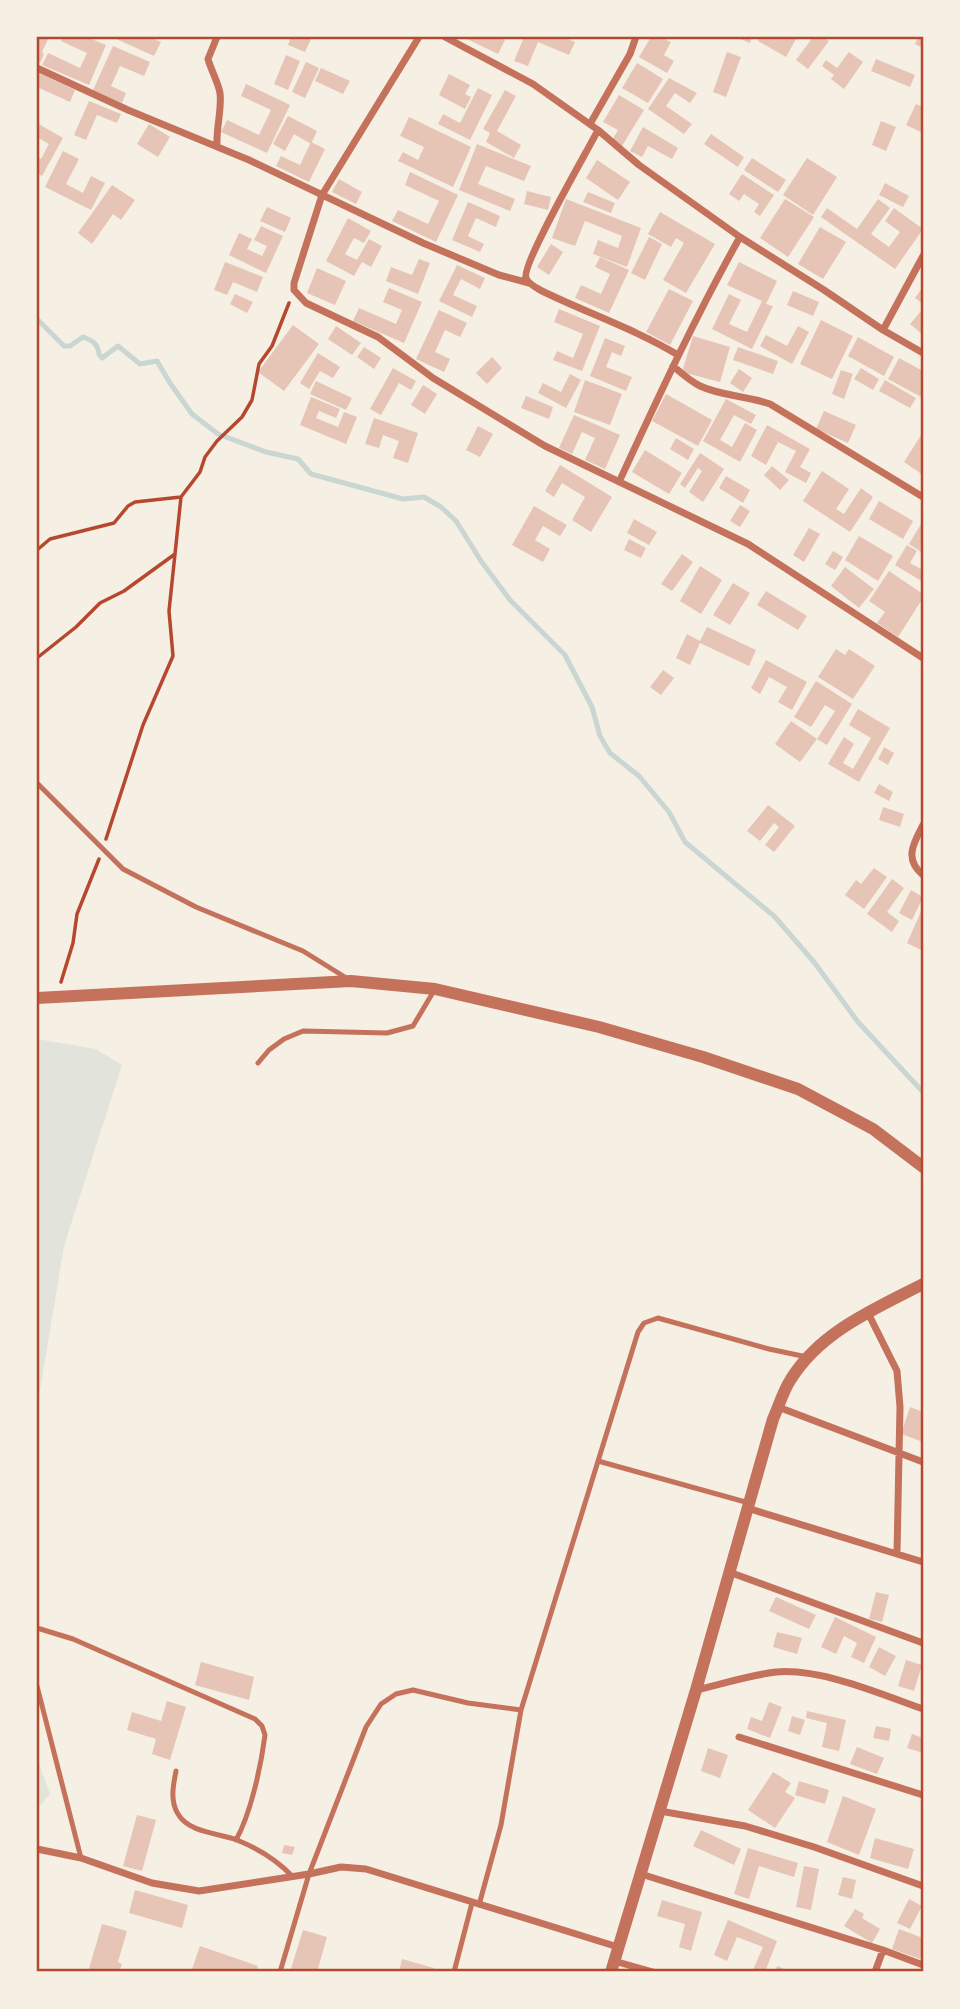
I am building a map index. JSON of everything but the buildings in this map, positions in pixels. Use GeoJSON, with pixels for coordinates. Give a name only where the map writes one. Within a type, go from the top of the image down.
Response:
{"type":"FeatureCollection","features":[{"type":"Feature","properties":{"kind":"street"},"geometry":{"type":"LineString","coordinates":[[217,37],[208,59],[220,93],[216,125],[217,146]]}},
{"type":"Feature","properties":{"kind":"street"},"geometry":{"type":"LineString","coordinates":[[419,37],[322,195],[302,255],[294,290],[299,297],[314,308],[378,337],[433,378],[545,446],[748,544],[923,658]]}},
{"type":"Feature","properties":{"kind":"street"},"geometry":{"type":"LineString","coordinates":[[445,37],[533,84],[598,130],[639,165],[740,237],[923,353]]}},
{"type":"Feature","properties":{"kind":"street"},"geometry":{"type":"LineString","coordinates":[[590,124],[630,54],[636,37]]}},
{"type":"Feature","properties":{"kind":"street"},"geometry":{"type":"LineString","coordinates":[[37,68],[128,110],[217,146],[423,243],[499,275],[529,283],[678,355]]}},
{"type":"Feature","properties":{"kind":"street"},"geometry":{"type":"LineString","coordinates":[[529,283],[524,272],[598,130]]}},
{"type":"Feature","properties":{"kind":"street"},"geometry":{"type":"LineString","coordinates":[[619,482],[678,355],[740,237]]}},
{"type":"Feature","properties":{"kind":"street"},"geometry":{"type":"LineString","coordinates":[[883,330],[923,256]]}},
{"type":"Feature","properties":{"kind":"street"},"geometry":{"type":"LineString","coordinates":[[673,366],[705,388],[770,404],[923,497]]}},
{"type":"Feature","properties":{"kind":"street"},"geometry":{"type":"LineString","coordinates":[[923,825],[912,847],[911,856],[912,863],[923,875]]}},
{"type":"Feature","properties":{"kind":"street"},"geometry":{"type":"LineString","coordinates":[[37,998],[351,981],[435,989],[599,1027],[703,1057],[798,1089],[873,1129],[923,1167]]}},
{"type":"Feature","properties":{"kind":"street"},"geometry":{"type":"LineString","coordinates":[[653,1972],[612,1966],[778,1407],[790,1380],[807,1357],[831,1335],[923,1284]]}},
{"type":"Feature","properties":{"kind":"street"},"geometry":{"type":"LineString","coordinates":[[868,1313],[897,1371],[900,1408],[897,1553]]}},
{"type":"Feature","properties":{"kind":"street"},"geometry":{"type":"LineString","coordinates":[[778,1407],[923,1462]]}},
{"type":"Feature","properties":{"kind":"street"},"geometry":{"type":"LineString","coordinates":[[748,1506],[923,1562]]}},
{"type":"Feature","properties":{"kind":"street"},"geometry":{"type":"LineString","coordinates":[[729,1572],[923,1643]]}},
{"type":"Feature","properties":{"kind":"street"},"geometry":{"type":"LineString","coordinates":[[696,1690],[776,1672],[803,1673],[857,1685],[923,1709]]}},
{"type":"Feature","properties":{"kind":"street"},"geometry":{"type":"LineString","coordinates":[[739,1737],[923,1795]]}},
{"type":"Feature","properties":{"kind":"street"},"geometry":{"type":"LineString","coordinates":[[660,1811],[745,1826],[814,1847],[923,1886]]}},
{"type":"Feature","properties":{"kind":"street"},"geometry":{"type":"LineString","coordinates":[[37,1849],[81,1858],[152,1883],[199,1891],[341,1867],[366,1869],[618,1947]]}},
{"type":"Feature","properties":{"kind":"street"},"geometry":{"type":"LineString","coordinates":[[641,1874],[923,1965]]}},
{"type":"Feature","properties":{"kind":"street"},"geometry":{"type":"LineString","coordinates":[[875,1972],[883,1950]]}},
{"type":"Feature","properties":{"kind":"lane"},"geometry":{"type":"LineString","coordinates":[[37,783],[123,869],[196,907],[303,951],[351,981]]}},
{"type":"Feature","properties":{"kind":"lane"},"geometry":{"type":"LineString","coordinates":[[258,1063],[284,1039],[303,1031],[387,1033],[413,1026],[435,989]]}},
{"type":"Feature","properties":{"kind":"lane"},"geometry":{"type":"LineString","coordinates":[[454,1972],[501,1825],[521,1710],[636,1338],[645,1323],[658,1318],[807,1357]]}},
{"type":"Feature","properties":{"kind":"lane"},"geometry":{"type":"LineString","coordinates":[[598,1461],[748,1506]]}},
{"type":"Feature","properties":{"kind":"lane"},"geometry":{"type":"LineString","coordinates":[[37,1628],[73,1639],[155,1674],[254,1719],[261,1726],[265,1735],[254,1793],[236,1840]]}},
{"type":"Feature","properties":{"kind":"lane"},"geometry":{"type":"LineString","coordinates":[[37,1686],[81,1858]]}},
{"type":"Feature","properties":{"kind":"lane"},"geometry":{"type":"LineString","coordinates":[[280,1972],[309,1874],[366,1727],[381,1704],[396,1694],[413,1690],[468,1703],[521,1710]]}},
{"type":"Feature","properties":{"kind":"lane"},"geometry":{"type":"LineString","coordinates":[[176,1771],[172,1792],[178,1815],[203,1831],[236,1840],[270,1855],[292,1875]]}},
{"type":"Feature","properties":{"kind":"path"},"geometry":{"type":"LineString","coordinates":[[57,998],[77,914],[102,850],[142,725],[173,656],[169,611],[181,497],[200,472],[205,457],[242,417],[252,400],[259,364],[272,346],[294,290]]}},
{"type":"Feature","properties":{"kind":"path"},"geometry":{"type":"LineString","coordinates":[[37,550],[50,539],[114,523],[128,506],[135,502],[181,497]]}},
{"type":"Feature","properties":{"kind":"path"},"geometry":{"type":"LineString","coordinates":[[37,658],[76,627],[100,603],[133,586],[162,561],[176,554]]}},
{"type":"Feature","properties":{"kind":"shaded area"},"geometry":{"type":"Polygon","coordinates":[[[37,1039],[96,1049],[122,1065],[64,1246],[37,1408],[37,1039]]]}},
{"type":"Feature","properties":{"kind":"shaded area"},"geometry":{"type":"Polygon","coordinates":[[[37,1758],[50,1794],[37,1809],[37,1758]]]}},
{"type":"Feature","properties":{"kind":"waterway"},"geometry":{"type":"LineString","coordinates":[[37,319],[64,346],[70,346],[83,337],[94,343],[102,358],[118,346],[140,364],[157,361],[192,414],[218,434],[266,452],[298,459],[311,474],[403,499],[424,497],[441,507],[456,521],[510,600],[565,655],[592,707],[600,736],[610,753],[639,776],[669,812],[685,842],[774,916],[814,962],[858,1022],[923,1092]]}}]}
